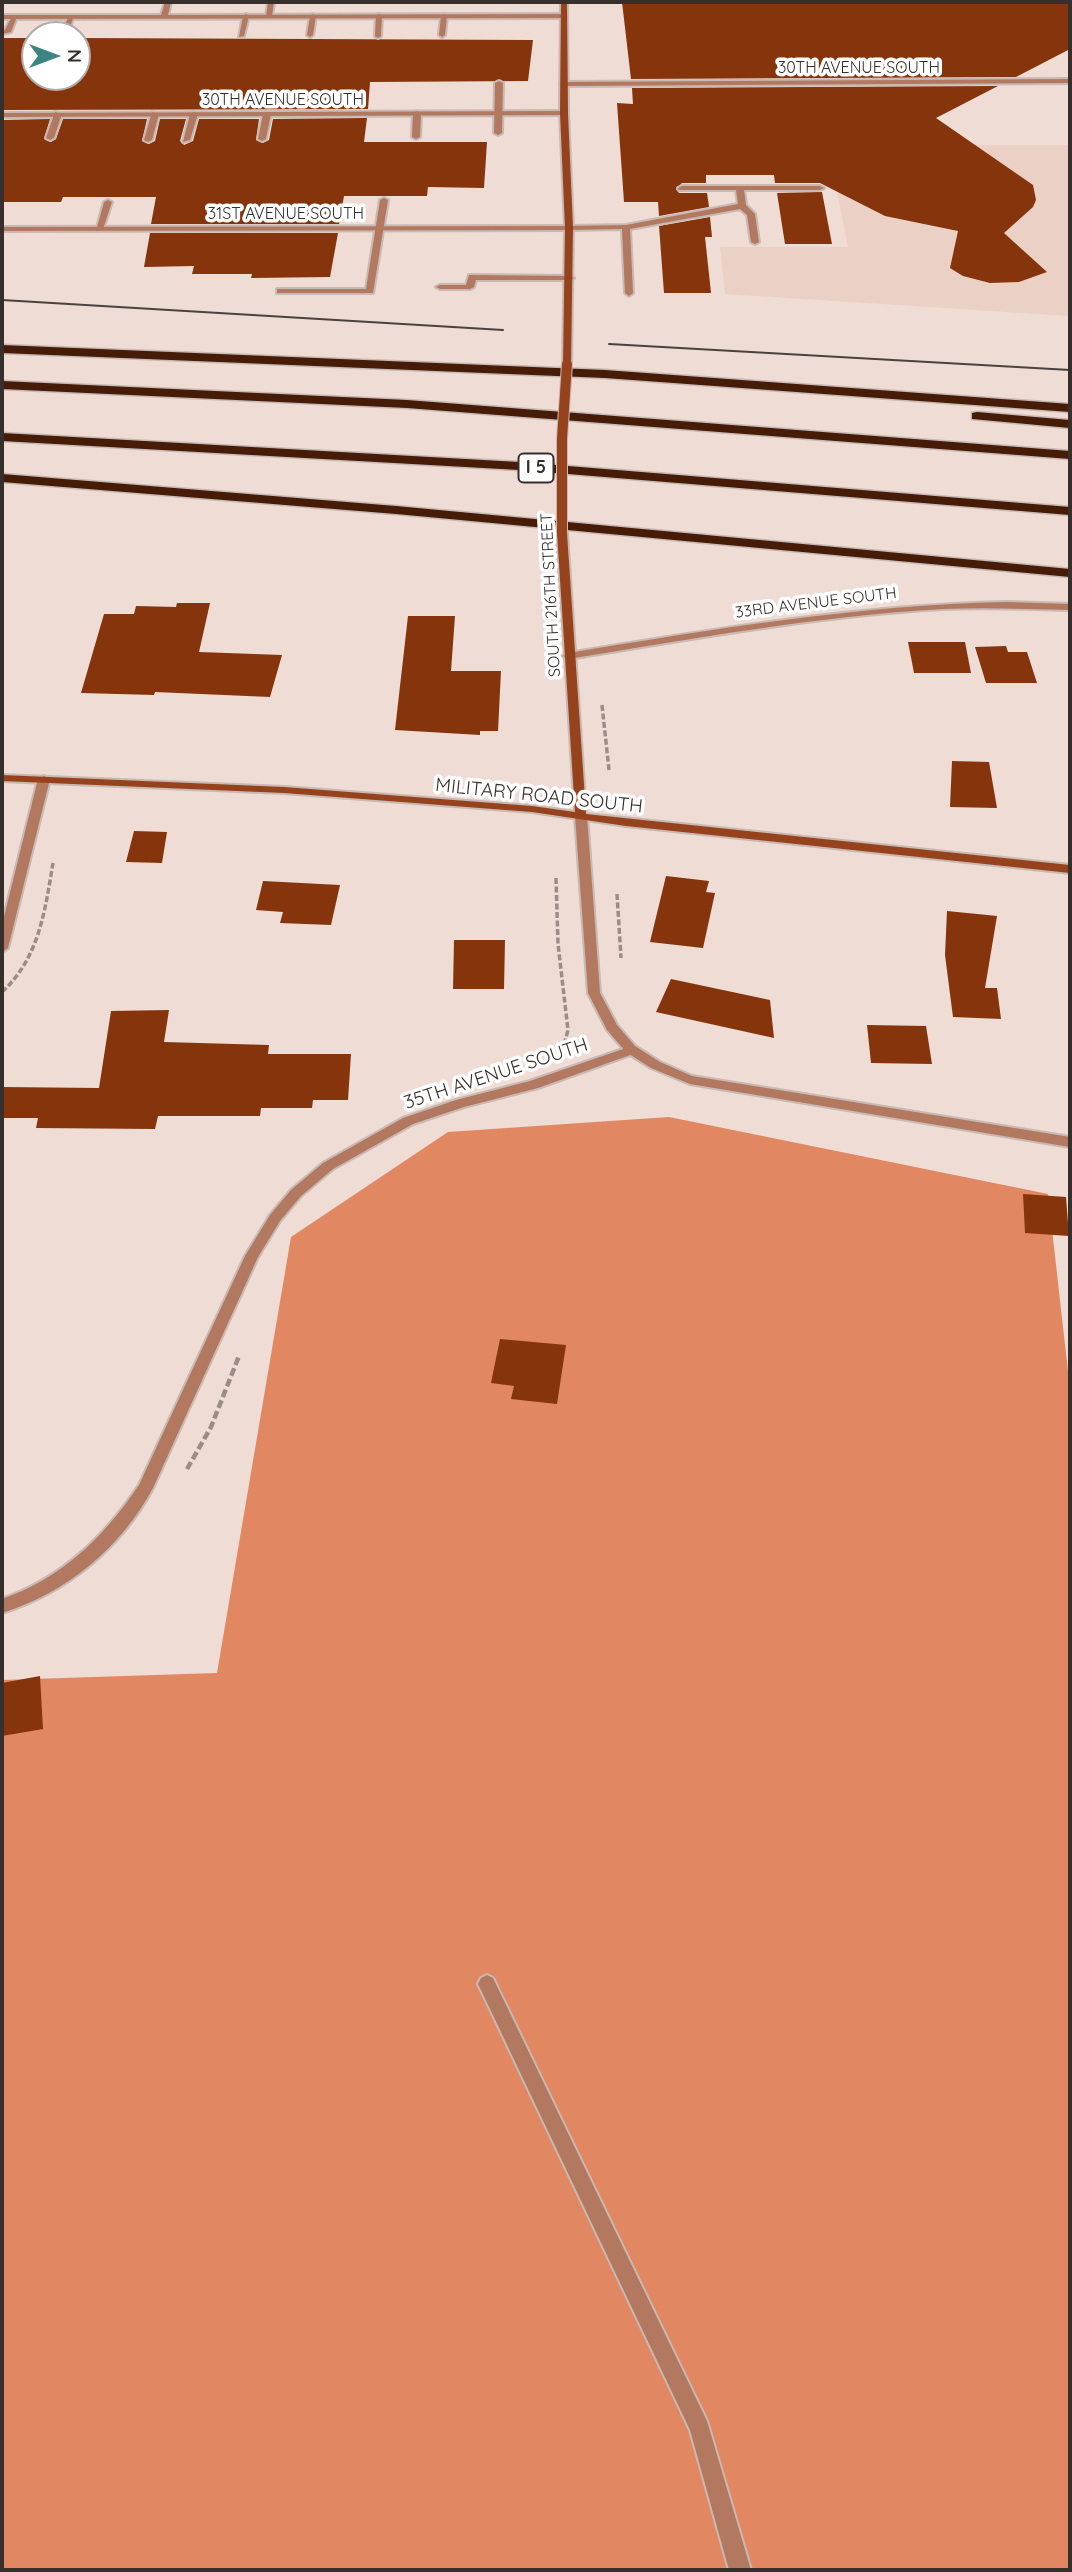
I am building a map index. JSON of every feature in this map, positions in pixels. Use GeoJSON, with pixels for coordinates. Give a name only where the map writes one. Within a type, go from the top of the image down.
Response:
{"type":"FeatureCollection","features":[{"type":"Feature","properties":{"kind":"highway"},"geometry":{"type":"LineString","coordinates":[[2,349],[606,374],[1070,408]]}},
{"type":"Feature","properties":{"kind":"highway"},"geometry":{"type":"LineString","coordinates":[[222,359],[548,378],[1070,424]]}},
{"type":"Feature","properties":{"kind":"highway"},"geometry":{"type":"LineString","coordinates":[[2,385],[407,404],[1070,455]]}},
{"type":"Feature","properties":{"kind":"highway","name":"I 5"},"geometry":{"type":"LineString","coordinates":[[2,437],[519,467],[1070,511]]}},
{"type":"Feature","properties":{"kind":"highway"},"geometry":{"type":"LineString","coordinates":[[2,478],[396,510],[1070,573]]}},
{"type":"Feature","properties":{"kind":"main road","name":"SOUTH 216TH STREET"},"geometry":{"type":"LineString","coordinates":[[564,2],[564,113],[570,278],[562,439],[562,533],[568,656],[581,816]]}},
{"type":"Feature","properties":{"kind":"main road","name":"MILITARY ROAD SOUTH"},"geometry":{"type":"LineString","coordinates":[[2,778],[284,790],[532,809],[1070,869]]}},
{"type":"Feature","properties":{"kind":"street"},"geometry":{"type":"LineString","coordinates":[[164,16],[168,2]]}},
{"type":"Feature","properties":{"kind":"street"},"geometry":{"type":"LineString","coordinates":[[269,16],[271,2]]}},
{"type":"Feature","properties":{"kind":"street"},"geometry":{"type":"LineString","coordinates":[[69,21],[71,16]]}},
{"type":"Feature","properties":{"kind":"street"},"geometry":{"type":"LineString","coordinates":[[241,36],[246,16]]}},
{"type":"Feature","properties":{"kind":"street"},"geometry":{"type":"LineString","coordinates":[[310,35],[313,16]]}},
{"type":"Feature","properties":{"kind":"street"},"geometry":{"type":"LineString","coordinates":[[378,36],[379,16]]}},
{"type":"Feature","properties":{"kind":"street"},"geometry":{"type":"LineString","coordinates":[[442,36],[444,16]]}},
{"type":"Feature","properties":{"kind":"street"},"geometry":{"type":"LineString","coordinates":[[2,17],[564,16]]}},
{"type":"Feature","properties":{"kind":"street"},"geometry":{"type":"LineString","coordinates":[[2,32],[8,32],[14,17]]}},
{"type":"Feature","properties":{"kind":"street","name":"30TH AVENUE SOUTH"},"geometry":{"type":"LineString","coordinates":[[564,84],[1070,81]]}},
{"type":"Feature","properties":{"kind":"street"},"geometry":{"type":"LineString","coordinates":[[498,133],[499,83]]}},
{"type":"Feature","properties":{"kind":"street"},"geometry":{"type":"LineString","coordinates":[[416,137],[417,113]]}},
{"type":"Feature","properties":{"kind":"street","name":"30TH AVENUE SOUTH"},"geometry":{"type":"LineString","coordinates":[[2,115],[564,113]]}},
{"type":"Feature","properties":{"kind":"street"},"geometry":{"type":"LineString","coordinates":[[50,138],[58,114]]}},
{"type":"Feature","properties":{"kind":"street"},"geometry":{"type":"LineString","coordinates":[[148,140],[155,114]]}},
{"type":"Feature","properties":{"kind":"street"},"geometry":{"type":"LineString","coordinates":[[187,140],[194,114]]}},
{"type":"Feature","properties":{"kind":"street"},"geometry":{"type":"LineString","coordinates":[[262,139],[267,114]]}},
{"type":"Feature","properties":{"kind":"street"},"geometry":{"type":"LineString","coordinates":[[682,188],[820,188]]}},
{"type":"Feature","properties":{"kind":"street"},"geometry":{"type":"LineString","coordinates":[[740,188],[742,206],[751,214],[755,242]]}},
{"type":"Feature","properties":{"kind":"street"},"geometry":{"type":"LineString","coordinates":[[280,291],[370,290],[382,228],[384,200]]}},
{"type":"Feature","properties":{"kind":"street"},"geometry":{"type":"LineString","coordinates":[[99,229],[108,202]]}},
{"type":"Feature","properties":{"kind":"street","name":"31ST AVENUE SOUTH"},"geometry":{"type":"LineString","coordinates":[[2,229],[626,227],[742,206]]}},
{"type":"Feature","properties":{"kind":"street"},"geometry":{"type":"LineString","coordinates":[[626,227],[629,293]]}},
{"type":"Feature","properties":{"kind":"street"},"geometry":{"type":"LineString","coordinates":[[440,287],[470,287],[472,277],[570,278]]}},
{"type":"Feature","properties":{"kind":"street","name":"33RD AVENUE SOUTH"},"geometry":{"type":"LineString","coordinates":[[568,656],[774,623],[904,607],[958,604],[1070,607]]}},
{"type":"Feature","properties":{"kind":"street"},"geometry":{"type":"LineString","coordinates":[[2,948],[44,779]]}},
{"type":"Feature","properties":{"kind":"street","name":"SOUTH 216TH STREET"},"geometry":{"type":"LineString","coordinates":[[581,816],[594,993],[605,1017],[629,1051]]}},
{"type":"Feature","properties":{"kind":"street"},"geometry":{"type":"LineString","coordinates":[[629,1051],[655,1067],[690,1080],[1070,1142]]}},
{"type":"Feature","properties":{"kind":"street","name":"35TH AVENUE SOUTH"},"geometry":{"type":"LineString","coordinates":[[2,1606],[23,1600],[62,1578],[95,1552],[125,1520],[145,1488],[252,1256],[275,1218],[296,1193],[328,1166],[408,1121],[461,1103],[533,1085],[629,1051]]}},
{"type":"Feature","properties":{"kind":"street"},"geometry":{"type":"LineString","coordinates":[[487,1984],[700,2428],[740,2570]]}},
{"type":"Feature","properties":{"kind":"path"},"geometry":{"type":"LineString","coordinates":[[556,871],[558,944],[568,1030]]}},
{"type":"Feature","properties":{"kind":"path"},"geometry":{"type":"LineString","coordinates":[[616,891],[621,961]]}},
{"type":"Feature","properties":{"kind":"path"},"geometry":{"type":"LineString","coordinates":[[186,1472],[211,1427],[240,1354]]}},
{"type":"Feature","properties":{"kind":"shaded area"},"geometry":{"type":"Polygon","coordinates":[[[828,145],[1070,145],[1070,316],[725,294],[720,247],[848,247],[828,145]]]}},
{"type":"Feature","properties":{"kind":"shaded area"},"geometry":{"type":"Polygon","coordinates":[[[669,1117],[1048,1194],[1070,1389],[1070,2570],[2,2570],[2,1680],[217,1673],[291,1237],[448,1132],[669,1117]]]}},
{"type":"Feature","properties":{"kind":"building"},"geometry":{"type":"Polygon","coordinates":[[[622,2],[1070,2],[1070,49],[1016,77],[631,79],[622,2]]]}},
{"type":"Feature","properties":{"kind":"building"},"geometry":{"type":"Polygon","coordinates":[[[2,38],[21,38],[21,91],[91,91],[91,38],[533,40],[528,81],[370,82],[368,109],[2,110],[2,38]]]}},
{"type":"Feature","properties":{"kind":"building"},"geometry":{"type":"Polygon","coordinates":[[[998,86],[936,118],[1033,185],[1036,200],[1033,207],[1004,233],[1047,272],[1019,282],[990,283],[963,276],[950,268],[958,231],[885,216],[820,183],[775,183],[774,175],[706,175],[706,183],[682,183],[676,189],[679,193],[707,193],[709,207],[659,216],[658,202],[624,202],[617,103],[633,104],[632,88],[998,86]]]}},
{"type":"Feature","properties":{"kind":"building"},"geometry":{"type":"Polygon","coordinates":[[[367,118],[364,142],[487,142],[484,188],[428,187],[427,196],[344,196],[339,224],[151,224],[156,197],[63,197],[61,202],[2,202],[2,120],[50,119],[44,139],[51,142],[56,139],[63,119],[147,119],[142,141],[149,144],[155,141],[160,119],[186,119],[180,141],[184,145],[193,141],[199,119],[259,119],[256,140],[263,143],[269,140],[273,119],[367,118]]]}},
{"type":"Feature","properties":{"kind":"building"},"geometry":{"type":"Polygon","coordinates":[[[822,192],[832,244],[785,244],[777,193],[822,192]]]}},
{"type":"Feature","properties":{"kind":"building"},"geometry":{"type":"Polygon","coordinates":[[[710,217],[712,237],[705,237],[711,293],[664,293],[659,226],[710,217]]]}},
{"type":"Feature","properties":{"kind":"building"},"geometry":{"type":"Polygon","coordinates":[[[150,233],[338,233],[330,277],[251,278],[252,274],[192,274],[194,266],[144,267],[150,233]]]}},
{"type":"Feature","properties":{"kind":"building"},"geometry":{"type":"Polygon","coordinates":[[[177,603],[210,603],[199,652],[282,655],[270,697],[155,692],[154,695],[81,693],[104,614],[134,614],[136,606],[176,607],[177,603]]]}},
{"type":"Feature","properties":{"kind":"building"},"geometry":{"type":"Polygon","coordinates":[[[408,616],[455,616],[451,671],[501,671],[498,731],[480,731],[480,735],[395,730],[408,616]]]}},
{"type":"Feature","properties":{"kind":"building"},"geometry":{"type":"Polygon","coordinates":[[[908,642],[965,642],[971,673],[914,673],[908,642]]]}},
{"type":"Feature","properties":{"kind":"building"},"geometry":{"type":"Polygon","coordinates":[[[1006,646],[1008,652],[1027,652],[1037,683],[986,683],[975,647],[1006,646]]]}},
{"type":"Feature","properties":{"kind":"building"},"geometry":{"type":"Polygon","coordinates":[[[952,761],[989,762],[997,808],[950,807],[952,761]]]}},
{"type":"Feature","properties":{"kind":"building"},"geometry":{"type":"Polygon","coordinates":[[[134,831],[167,832],[162,863],[126,862],[134,831]]]}},
{"type":"Feature","properties":{"kind":"building"},"geometry":{"type":"Polygon","coordinates":[[[666,876],[709,881],[706,892],[715,893],[703,948],[650,942],[666,876]]]}},
{"type":"Feature","properties":{"kind":"building"},"geometry":{"type":"Polygon","coordinates":[[[263,881],[340,885],[331,925],[280,923],[283,912],[256,910],[263,881]]]}},
{"type":"Feature","properties":{"kind":"building"},"geometry":{"type":"Polygon","coordinates":[[[947,911],[997,916],[985,988],[997,988],[1001,1019],[953,1017],[945,955],[947,911]]]}},
{"type":"Feature","properties":{"kind":"building"},"geometry":{"type":"Polygon","coordinates":[[[454,940],[505,940],[504,989],[453,989],[454,940]]]}},
{"type":"Feature","properties":{"kind":"building"},"geometry":{"type":"Polygon","coordinates":[[[671,979],[770,1000],[774,1038],[656,1012],[671,979]]]}},
{"type":"Feature","properties":{"kind":"building"},"geometry":{"type":"Polygon","coordinates":[[[169,1010],[164,1042],[269,1045],[268,1054],[351,1054],[348,1100],[313,1100],[312,1108],[261,1108],[260,1116],[158,1116],[155,1129],[36,1128],[38,1118],[2,1118],[2,1087],[99,1088],[111,1011],[169,1010]]]}},
{"type":"Feature","properties":{"kind":"building"},"geometry":{"type":"Polygon","coordinates":[[[867,1025],[926,1026],[932,1064],[871,1063],[867,1025]]]}},
{"type":"Feature","properties":{"kind":"building"},"geometry":{"type":"Polygon","coordinates":[[[1023,1194],[1066,1197],[1069,1236],[1025,1233],[1023,1194]]]}},
{"type":"Feature","properties":{"kind":"building"},"geometry":{"type":"Polygon","coordinates":[[[500,1339],[566,1345],[557,1404],[511,1399],[514,1386],[491,1383],[500,1339]]]}},
{"type":"Feature","properties":{"kind":"building"},"geometry":{"type":"Polygon","coordinates":[[[40,1676],[43,1729],[2,1736],[2,1683],[40,1676]]]}},
{"type":"Feature","properties":{"kind":"tram line"},"geometry":{"type":"LineString","coordinates":[[2,300],[503,330]]}},
{"type":"Feature","properties":{"kind":"tram line"},"geometry":{"type":"LineString","coordinates":[[609,344],[1070,370]]}}]}
